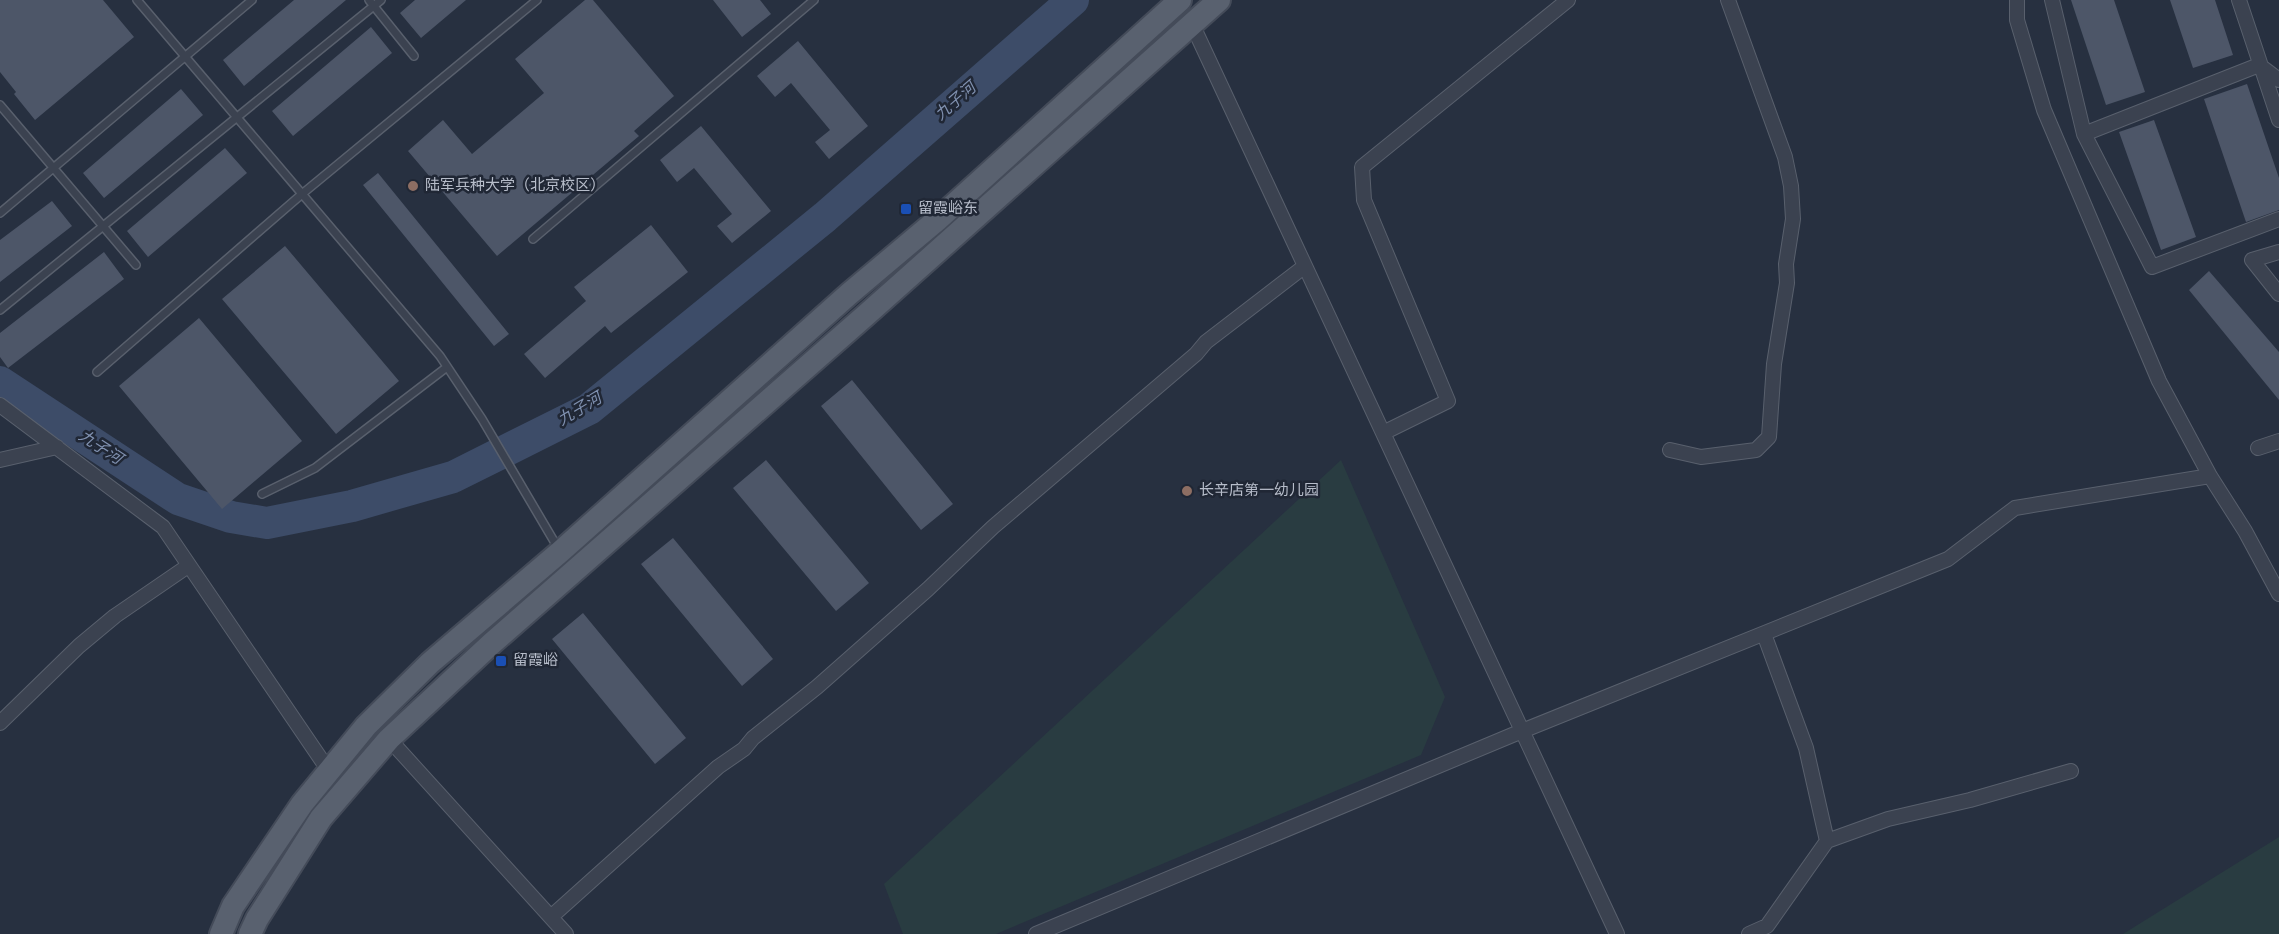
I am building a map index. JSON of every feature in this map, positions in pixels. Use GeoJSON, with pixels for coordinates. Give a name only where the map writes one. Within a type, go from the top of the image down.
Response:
{"type":"FeatureCollection","features":[{"type":"Feature","properties":{"kind":"main road"},"geometry":{"type":"LineString","coordinates":[[221,934],[233,906],[302,804],[366,726],[430,663],[560,552],[849,294],[937,220],[1180,0]]}},
{"type":"Feature","properties":{"kind":"main road"},"geometry":{"type":"LineString","coordinates":[[250,934],[257,919],[321,818],[389,739],[491,644],[1220,0]]}},
{"type":"Feature","properties":{"kind":"street"},"geometry":{"type":"LineString","coordinates":[[1383,433],[1448,401],[1364,200],[1362,167],[1568,0]]}},
{"type":"Feature","properties":{"kind":"street"},"geometry":{"type":"LineString","coordinates":[[1671,450],[1701,458],[1756,450],[1769,437],[1774,364],[1787,283],[1786,264],[1793,219],[1791,186],[1785,157],[1728,0]]}},
{"type":"Feature","properties":{"kind":"street"},"geometry":{"type":"LineString","coordinates":[[2017,0],[2018,20],[2044,110],[2159,381],[2210,476],[2245,531],[2279,594]]}},
{"type":"Feature","properties":{"kind":"street"},"geometry":{"type":"LineString","coordinates":[[2052,0],[2084,134],[2152,267],[2279,219]]}},
{"type":"Feature","properties":{"kind":"street"},"geometry":{"type":"LineString","coordinates":[[2239,0],[2279,120]]}},
{"type":"Feature","properties":{"kind":"street"},"geometry":{"type":"LineString","coordinates":[[1192,24],[1617,934]]}},
{"type":"Feature","properties":{"kind":"street"},"geometry":{"type":"LineString","coordinates":[[2084,134],[2259,65]]}},
{"type":"Feature","properties":{"kind":"street"},"geometry":{"type":"LineString","coordinates":[[2259,65],[2279,80]]}},
{"type":"Feature","properties":{"kind":"street"},"geometry":{"type":"LineString","coordinates":[[2279,252],[2252,260],[2279,294]]}},
{"type":"Feature","properties":{"kind":"street"},"geometry":{"type":"LineString","coordinates":[[552,916],[718,767],[744,749],[753,738],[834,672],[928,589],[993,527],[1196,354],[1206,342],[1305,266]]}},
{"type":"Feature","properties":{"kind":"street"},"geometry":{"type":"LineString","coordinates":[[0,405],[163,527],[328,771]]}},
{"type":"Feature","properties":{"kind":"street"},"geometry":{"type":"LineString","coordinates":[[2258,448],[2279,441]]}},
{"type":"Feature","properties":{"kind":"street"},"geometry":{"type":"LineString","coordinates":[[0,460],[57,447]]}},
{"type":"Feature","properties":{"kind":"street"},"geometry":{"type":"LineString","coordinates":[[1036,934],[1522,731],[1948,560],[2015,508],[2210,476]]}},
{"type":"Feature","properties":{"kind":"street"},"geometry":{"type":"LineString","coordinates":[[0,723],[79,646],[115,616],[188,566]]}},
{"type":"Feature","properties":{"kind":"street"},"geometry":{"type":"LineString","coordinates":[[1764,634],[1806,748],[1827,841]]}},
{"type":"Feature","properties":{"kind":"street"},"geometry":{"type":"LineString","coordinates":[[389,739],[566,934]]}},
{"type":"Feature","properties":{"kind":"street"},"geometry":{"type":"LineString","coordinates":[[1749,934],[1767,926],[1827,841],[1888,819],[1970,800],[2071,771]]}},
{"type":"Feature","properties":{"kind":"lane"},"geometry":{"type":"LineString","coordinates":[[137,0],[447,367],[482,419],[560,552]]}},
{"type":"Feature","properties":{"kind":"lane"},"geometry":{"type":"LineString","coordinates":[[0,213],[252,0]]}},
{"type":"Feature","properties":{"kind":"lane"},"geometry":{"type":"LineString","coordinates":[[0,310],[237,117],[371,3],[381,0]]}},
{"type":"Feature","properties":{"kind":"lane"},"geometry":{"type":"LineString","coordinates":[[97,372],[302,194],[537,0]]}},
{"type":"Feature","properties":{"kind":"lane"},"geometry":{"type":"LineString","coordinates":[[533,239],[814,0]]}},
{"type":"Feature","properties":{"kind":"lane"},"geometry":{"type":"LineString","coordinates":[[371,3],[414,56]]}},
{"type":"Feature","properties":{"kind":"lane"},"geometry":{"type":"LineString","coordinates":[[0,105],[52,169],[136,265]]}},
{"type":"Feature","properties":{"kind":"lane"},"geometry":{"type":"LineString","coordinates":[[262,494],[315,468],[447,367]]}},
{"type":"Feature","properties":{"kind":"green space"},"geometry":{"type":"Polygon","coordinates":[[[1341,460],[1445,697],[1421,755],[996,934],[903,934],[884,884],[1341,460]]]}},
{"type":"Feature","properties":{"kind":"green space"},"geometry":{"type":"Polygon","coordinates":[[[2279,837],[2279,934],[2123,934],[2279,837]]]}},
{"type":"Feature","properties":{"kind":"building"},"geometry":{"type":"Polygon","coordinates":[[[0,0],[103,0],[134,37],[35,120],[0,72],[0,0]]]}},
{"type":"Feature","properties":{"kind":"building"},"geometry":{"type":"Polygon","coordinates":[[[294,0],[346,0],[244,86],[223,60],[294,0]]]}},
{"type":"Feature","properties":{"kind":"building"},"geometry":{"type":"Polygon","coordinates":[[[415,0],[466,0],[421,38],[400,13],[415,0]]]}},
{"type":"Feature","properties":{"kind":"building"},"geometry":{"type":"Polygon","coordinates":[[[585,0],[593,0],[674,96],[634,131],[639,136],[497,256],[408,151],[443,120],[472,154],[544,93],[515,59],[585,0]]]}},
{"type":"Feature","properties":{"kind":"building"},"geometry":{"type":"Polygon","coordinates":[[[713,0],[760,0],[771,14],[742,37],[713,0]]]}},
{"type":"Feature","properties":{"kind":"building"},"geometry":{"type":"Polygon","coordinates":[[[2071,0],[2114,0],[2145,92],[2106,105],[2071,0]]]}},
{"type":"Feature","properties":{"kind":"building"},"geometry":{"type":"Polygon","coordinates":[[[2170,0],[2215,0],[2233,55],[2193,68],[2170,0]]]}},
{"type":"Feature","properties":{"kind":"building"},"geometry":{"type":"Polygon","coordinates":[[[371,27],[392,53],[293,136],[272,111],[371,27]]]}},
{"type":"Feature","properties":{"kind":"building"},"geometry":{"type":"Polygon","coordinates":[[[798,41],[868,126],[829,159],[815,142],[830,130],[791,83],[775,97],[757,76],[798,41]]]}},
{"type":"Feature","properties":{"kind":"building"},"geometry":{"type":"Polygon","coordinates":[[[2247,84],[2279,178],[2279,210],[2246,222],[2204,99],[2247,84]]]}},
{"type":"Feature","properties":{"kind":"building"},"geometry":{"type":"Polygon","coordinates":[[[181,89],[203,115],[104,198],[83,173],[181,89]]]}},
{"type":"Feature","properties":{"kind":"building"},"geometry":{"type":"Polygon","coordinates":[[[2154,120],[2196,237],[2161,250],[2119,132],[2154,120]]]}},
{"type":"Feature","properties":{"kind":"building"},"geometry":{"type":"Polygon","coordinates":[[[701,126],[771,211],[732,243],[717,226],[732,214],[694,168],[677,182],[660,160],[701,126]]]}},
{"type":"Feature","properties":{"kind":"building"},"geometry":{"type":"Polygon","coordinates":[[[225,148],[247,173],[148,257],[127,231],[225,148]]]}},
{"type":"Feature","properties":{"kind":"building"},"geometry":{"type":"Polygon","coordinates":[[[378,173],[509,334],[494,346],[363,185],[378,173]]]}},
{"type":"Feature","properties":{"kind":"building"},"geometry":{"type":"Polygon","coordinates":[[[52,201],[72,226],[0,282],[0,240],[52,201]]]}},
{"type":"Feature","properties":{"kind":"building"},"geometry":{"type":"Polygon","coordinates":[[[651,225],[688,272],[611,333],[605,326],[545,378],[524,354],[586,301],[574,287],[651,225]]]}},
{"type":"Feature","properties":{"kind":"building"},"geometry":{"type":"Polygon","coordinates":[[[285,246],[399,381],[336,434],[222,299],[285,246]]]}},
{"type":"Feature","properties":{"kind":"building"},"geometry":{"type":"Polygon","coordinates":[[[104,252],[124,279],[8,368],[0,357],[0,333],[104,252]]]}},
{"type":"Feature","properties":{"kind":"building"},"geometry":{"type":"Polygon","coordinates":[[[2209,271],[2279,352],[2279,400],[2189,290],[2209,271]]]}},
{"type":"Feature","properties":{"kind":"building"},"geometry":{"type":"Polygon","coordinates":[[[199,318],[302,441],[222,509],[119,386],[199,318]]]}},
{"type":"Feature","properties":{"kind":"building"},"geometry":{"type":"Polygon","coordinates":[[[852,380],[953,504],[921,530],[821,406],[852,380]]]}},
{"type":"Feature","properties":{"kind":"building"},"geometry":{"type":"Polygon","coordinates":[[[766,460],[869,583],[836,611],[733,488],[766,460]]]}},
{"type":"Feature","properties":{"kind":"building"},"geometry":{"type":"Polygon","coordinates":[[[673,538],[773,659],[742,686],[641,564],[673,538]]]}},
{"type":"Feature","properties":{"kind":"building"},"geometry":{"type":"Polygon","coordinates":[[[583,613],[686,738],[655,764],[552,639],[583,613]]]}},
{"type":"Feature","properties":{"kind":"waterway","name":"九子河"},"geometry":{"type":"LineString","coordinates":[[0,382],[178,499],[231,517],[267,523],[352,506],[453,477],[589,409],[825,217],[1073,0]]}},
{"type":"Feature","properties":{"kind":"place","name":"陆军兵种大学（北京校区）"},"geometry":{"type":"Point","coordinates":[413,186]}},
{"type":"Feature","properties":{"kind":"place","name":"留霞峪东"},"geometry":{"type":"Point","coordinates":[906,209]}},
{"type":"Feature","properties":{"kind":"place","name":"长辛店第一幼儿园"},"geometry":{"type":"Point","coordinates":[1187,491]}},
{"type":"Feature","properties":{"kind":"place","name":"留霞峪"},"geometry":{"type":"Point","coordinates":[501,661]}}]}
